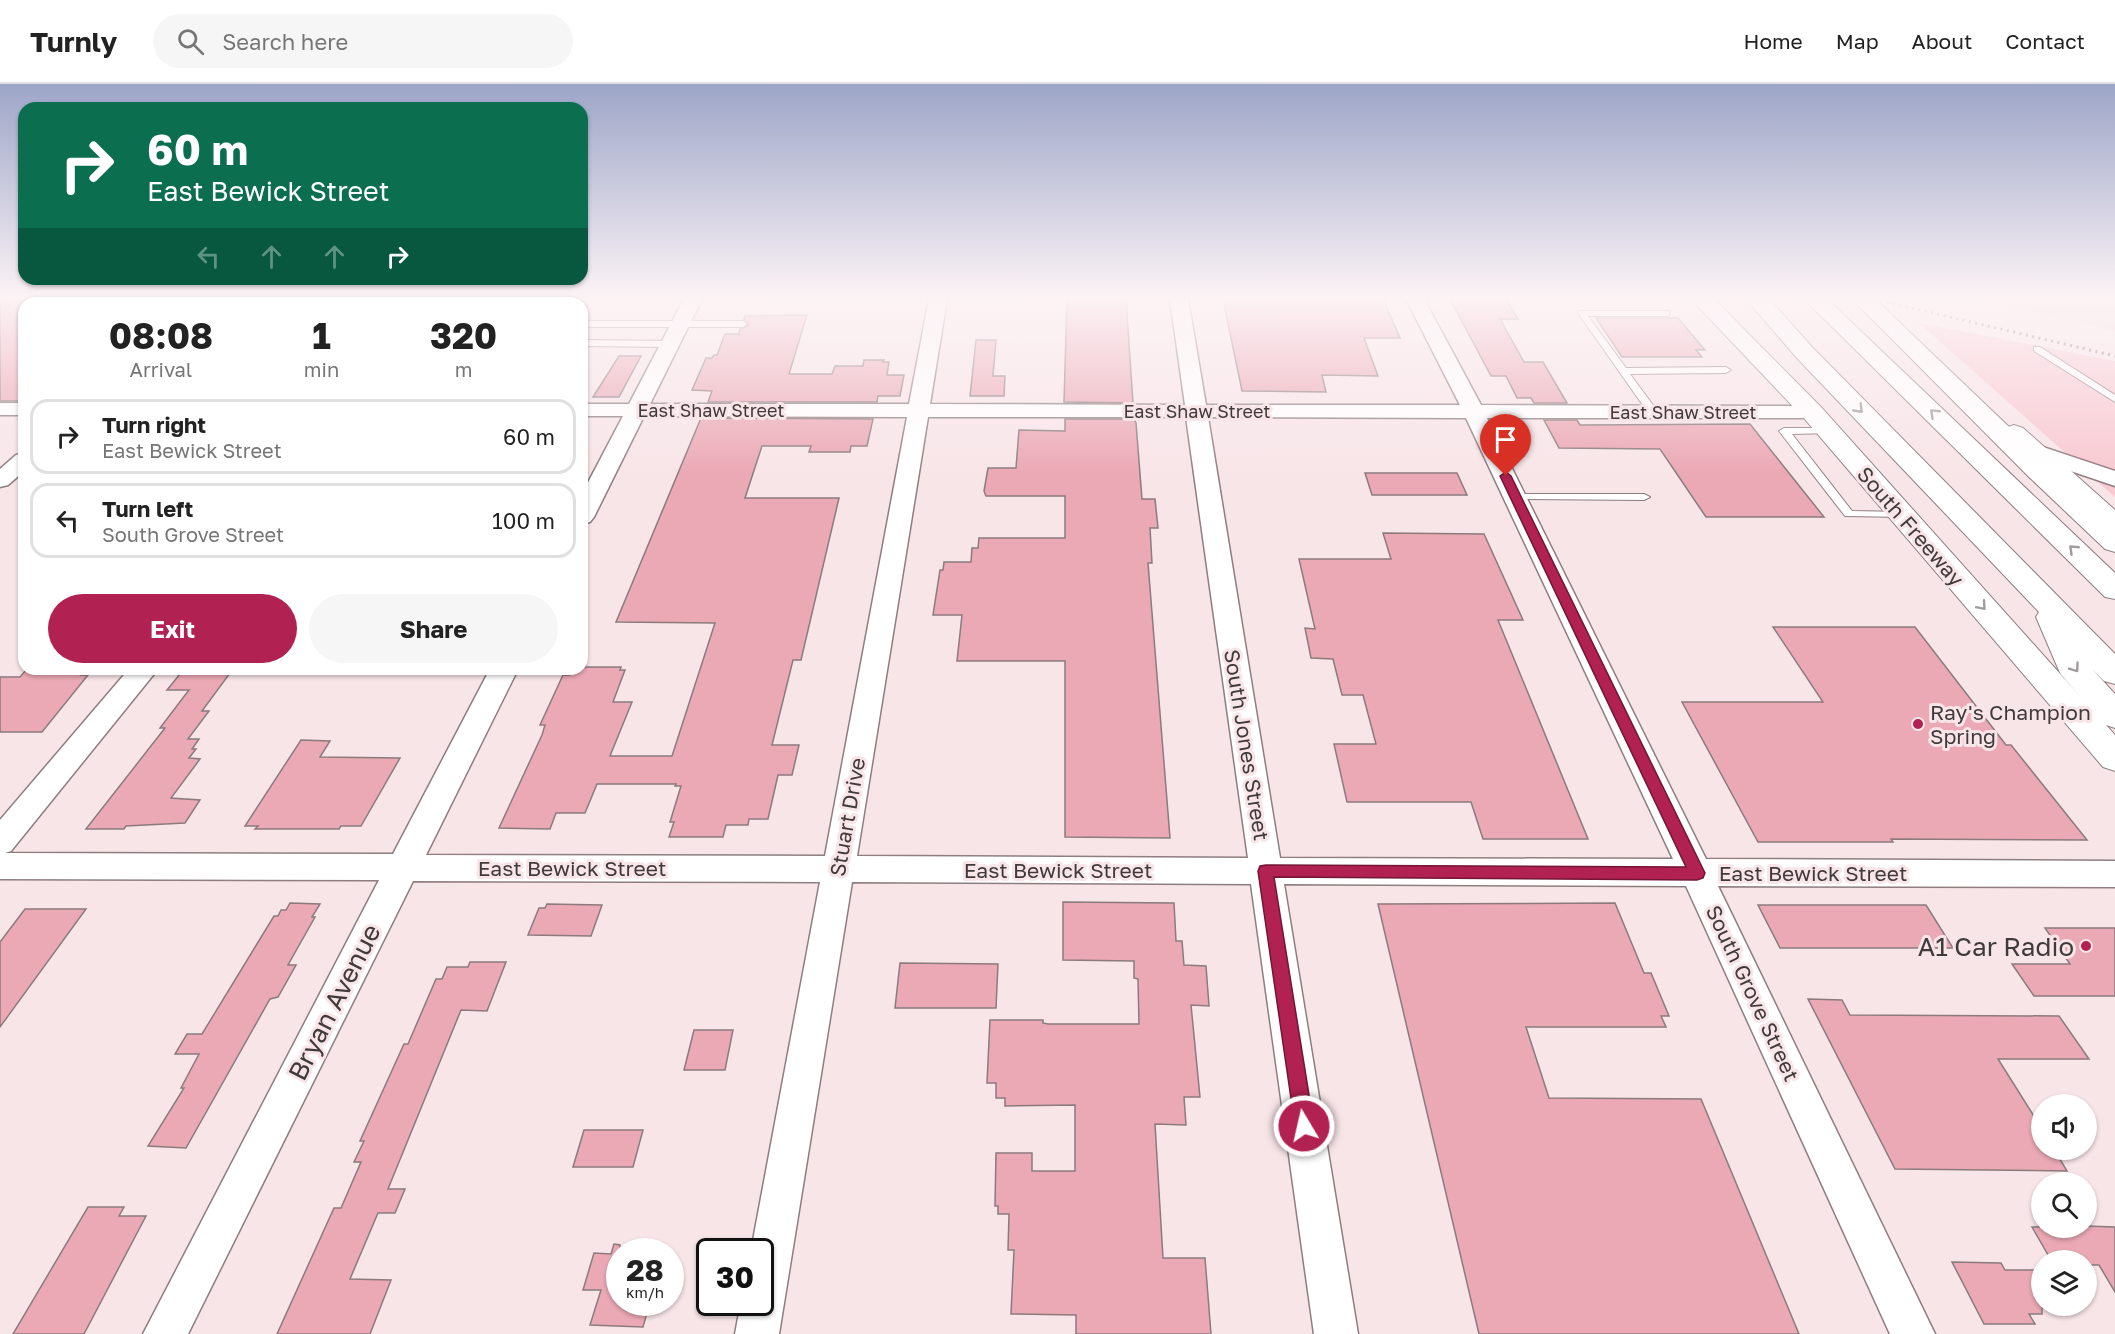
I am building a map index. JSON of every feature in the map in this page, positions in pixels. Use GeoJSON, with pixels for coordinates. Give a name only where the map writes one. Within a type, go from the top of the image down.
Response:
{"type":"FeatureCollection","features":[{"type":"Feature","properties":{"kind":"main road","name":"South Freeway"},"geometry":{"type":"LineString","coordinates":[[1758,357],[1820,421],[2115,758]]}},
{"type":"Feature","properties":{"kind":"main road","name":"South Freeway"},"geometry":{"type":"LineString","coordinates":[[1808,357],[2115,673]]}},
{"type":"Feature","properties":{"kind":"main road"},"geometry":{"type":"LineString","coordinates":[[1875,357],[2115,590]]}},
{"type":"Feature","properties":{"kind":"main road"},"geometry":{"type":"LineString","coordinates":[[1923,357],[2115,543]]}},
{"type":"Feature","properties":{"kind":"main road"},"geometry":{"type":"LineString","coordinates":[[1929,357],[2115,525]]}},
{"type":"Feature","properties":{"kind":"main road"},"geometry":{"type":"LineString","coordinates":[[2042,596],[2072,665],[2115,716]]}},
{"type":"Feature","properties":{"kind":"street"},"geometry":{"type":"LineString","coordinates":[[588,505],[663,357]]}},
{"type":"Feature","properties":{"kind":"street","name":"Stuart Drive"},"geometry":{"type":"LineString","coordinates":[[757,1334],[927,357]]}},
{"type":"Feature","properties":{"kind":"street","name":"South Jones Street"},"geometry":{"type":"LineString","coordinates":[[1188,357],[1336,1334]]}},
{"type":"Feature","properties":{"kind":"street","name":"South Grove Street"},"geometry":{"type":"LineString","coordinates":[[1446,357],[1475,412],[1697,873],[1913,1334]]}},
{"type":"Feature","properties":{"kind":"street"},"geometry":{"type":"LineString","coordinates":[[0,409],[18,409]]}},
{"type":"Feature","properties":{"kind":"street","name":"East Shaw Street"},"geometry":{"type":"LineString","coordinates":[[588,410],[1653,412],[1820,421]]}},
{"type":"Feature","properties":{"kind":"street"},"geometry":{"type":"LineString","coordinates":[[2034,451],[2115,479]]}},
{"type":"Feature","properties":{"kind":"street"},"geometry":{"type":"LineString","coordinates":[[0,480],[18,465]]}},
{"type":"Feature","properties":{"kind":"street"},"geometry":{"type":"LineString","coordinates":[[0,842],[139,675]]}},
{"type":"Feature","properties":{"kind":"street","name":"Bryan Avenue"},"geometry":{"type":"LineString","coordinates":[[165,1334],[501,675]]}},
{"type":"Feature","properties":{"kind":"street","name":"East Bewick Street"},"geometry":{"type":"LineString","coordinates":[[0,866],[2115,874]]}},
{"type":"Feature","properties":{"kind":"lane"},"geometry":{"type":"LineString","coordinates":[[1613,357],[1653,412]]}},
{"type":"Feature","properties":{"kind":"lane"},"geometry":{"type":"LineString","coordinates":[[2050,357],[2115,399]]}},
{"type":"Feature","properties":{"kind":"lane"},"geometry":{"type":"LineString","coordinates":[[1623,371],[1726,370]]}},
{"type":"Feature","properties":{"kind":"lane"},"geometry":{"type":"LineString","coordinates":[[1820,421],[1784,431],[1849,514],[1902,515]]}},
{"type":"Feature","properties":{"kind":"lane"},"geometry":{"type":"LineString","coordinates":[[1516,497],[1644,497]]}},
{"type":"Feature","properties":{"kind":"shaded area"},"geometry":{"type":"Polygon","coordinates":[[[1958,357],[2096,357],[2115,361],[2115,497],[1958,357]]]}},
{"type":"Feature","properties":{"kind":"building"},"geometry":{"type":"Polygon","coordinates":[[[0,357],[18,357],[18,401],[0,401],[0,357]]]}},
{"type":"Feature","properties":{"kind":"building"},"geometry":{"type":"Polygon","coordinates":[[[618,357],[640,357],[619,397],[593,397],[618,357]]]}},
{"type":"Feature","properties":{"kind":"building"},"geometry":{"type":"Polygon","coordinates":[[[794,357],[789,374],[832,374],[835,366],[863,366],[864,360],[884,360],[883,362],[889,362],[887,375],[904,375],[900,396],[878,396],[877,402],[708,402],[712,391],[692,390],[706,358],[794,357]]]}},
{"type":"Feature","properties":{"kind":"building"},"geometry":{"type":"Polygon","coordinates":[[[974,357],[995,357],[993,376],[1005,376],[1004,396],[970,396],[974,357]]]}},
{"type":"Feature","properties":{"kind":"building"},"geometry":{"type":"Polygon","coordinates":[[[1065,357],[1130,357],[1133,403],[1064,402],[1065,357]]]}},
{"type":"Feature","properties":{"kind":"building"},"geometry":{"type":"Polygon","coordinates":[[[1235,357],[1371,357],[1378,376],[1322,375],[1326,392],[1242,391],[1235,357]]]}},
{"type":"Feature","properties":{"kind":"building"},"geometry":{"type":"Polygon","coordinates":[[[1481,357],[1521,357],[1524,362],[1543,362],[1567,403],[1534,403],[1531,398],[1517,398],[1506,376],[1491,376],[1481,357]]]}},
{"type":"Feature","properties":{"kind":"building"},"geometry":{"type":"Polygon","coordinates":[[[701,418],[873,419],[867,446],[851,446],[850,452],[809,452],[811,446],[762,446],[745,498],[839,498],[801,660],[793,660],[772,745],[799,745],[792,775],[778,775],[768,819],[749,819],[748,825],[726,825],[723,837],[669,837],[674,822],[670,822],[681,786],[675,786],[676,784],[597,784],[585,813],[556,813],[550,829],[499,828],[542,735],[545,725],[540,725],[563,675],[588,675],[588,667],[621,667],[620,670],[625,670],[613,702],[632,702],[610,756],[672,756],[715,623],[616,622],[701,418]]]}},
{"type":"Feature","properties":{"kind":"building"},"geometry":{"type":"Polygon","coordinates":[[[1065,419],[1134,419],[1136,423],[1142,499],[1155,499],[1158,528],[1150,528],[1152,563],[1148,563],[1170,838],[1065,837],[1065,661],[957,661],[962,615],[933,615],[940,570],[943,570],[944,562],[971,562],[972,548],[978,548],[979,538],[1065,538],[1065,496],[986,496],[984,491],[988,468],[1016,468],[1019,430],[1065,431],[1065,419]]]}},
{"type":"Feature","properties":{"kind":"building"},"geometry":{"type":"Polygon","coordinates":[[[1544,420],[1577,420],[1580,425],[1750,424],[1824,517],[1706,517],[1660,449],[1559,448],[1544,420]]]}},
{"type":"Feature","properties":{"kind":"building"},"geometry":{"type":"Polygon","coordinates":[[[1365,473],[1457,473],[1467,495],[1372,495],[1365,473]]]}},
{"type":"Feature","properties":{"kind":"building"},"geometry":{"type":"Polygon","coordinates":[[[1383,533],[1484,534],[1523,620],[1498,620],[1588,839],[1483,839],[1471,802],[1347,802],[1334,744],[1376,744],[1363,695],[1342,695],[1333,659],[1311,658],[1305,628],[1315,629],[1299,559],[1391,559],[1383,533]]]}},
{"type":"Feature","properties":{"kind":"building","name":"Ray's Champion Spring"},"geometry":{"type":"Polygon","coordinates":[[[1773,627],[1915,627],[2006,745],[2011,745],[2087,840],[1891,839],[1893,842],[1758,842],[1682,702],[1823,702],[1773,627]]]}},
{"type":"Feature","properties":{"kind":"building"},"geometry":{"type":"Polygon","coordinates":[[[22,675],[88,675],[42,732],[0,732],[0,677],[20,677],[22,675]]]}},
{"type":"Feature","properties":{"kind":"building"},"geometry":{"type":"Polygon","coordinates":[[[179,675],[229,675],[202,711],[209,711],[188,739],[199,739],[192,749],[196,749],[189,758],[200,759],[171,798],[200,800],[185,823],[126,826],[124,829],[86,829],[165,728],[160,728],[189,690],[167,690],[179,675]]]}},
{"type":"Feature","properties":{"kind":"building"},"geometry":{"type":"Polygon","coordinates":[[[301,740],[330,741],[320,757],[400,758],[361,826],[341,826],[339,829],[255,829],[258,826],[245,826],[301,740]]]}},
{"type":"Feature","properties":{"kind":"building"},"geometry":{"type":"Polygon","coordinates":[[[1063,902],[1174,903],[1176,941],[1182,941],[1184,965],[1206,966],[1209,1006],[1191,1005],[1200,1097],[1184,1097],[1186,1125],[1155,1124],[1163,1258],[1205,1258],[1211,1334],[1076,1334],[1076,1315],[1011,1314],[1014,1250],[1008,1250],[1009,1214],[998,1214],[998,1206],[995,1206],[996,1153],[1032,1153],[1032,1171],[1075,1171],[1075,1105],[1005,1106],[1005,1098],[996,1098],[996,1083],[987,1083],[990,1020],[1043,1020],[1043,1023],[1048,1024],[1139,1024],[1138,979],[1134,978],[1134,961],[1063,960],[1063,902]]]}},
{"type":"Feature","properties":{"kind":"building"},"geometry":{"type":"Polygon","coordinates":[[[290,903],[320,904],[288,965],[296,965],[278,997],[270,999],[186,1148],[148,1146],[184,1088],[181,1088],[199,1054],[175,1054],[187,1034],[202,1034],[274,916],[278,916],[281,910],[286,910],[290,903]]]}},
{"type":"Feature","properties":{"kind":"building"},"geometry":{"type":"Polygon","coordinates":[[[1615,903],[1644,973],[1651,973],[1669,1016],[1661,1016],[1666,1027],[1526,1027],[1549,1098],[1701,1099],[1799,1334],[1479,1334],[1378,904],[1615,903]]]}},
{"type":"Feature","properties":{"kind":"building"},"geometry":{"type":"Polygon","coordinates":[[[547,904],[602,905],[591,936],[528,935],[539,908],[545,908],[547,904]]]}},
{"type":"Feature","properties":{"kind":"building"},"geometry":{"type":"Polygon","coordinates":[[[1758,905],[1926,905],[1953,948],[1780,948],[1758,905]]]}},
{"type":"Feature","properties":{"kind":"building"},"geometry":{"type":"Polygon","coordinates":[[[25,909],[86,909],[0,1027],[0,942],[25,909]]]}},
{"type":"Feature","properties":{"kind":"building","name":"A1 Car Radio"},"geometry":{"type":"Polygon","coordinates":[[[2045,928],[2115,928],[2115,996],[2034,996],[2012,964],[2070,964],[2045,928]]]}},
{"type":"Feature","properties":{"kind":"building"},"geometry":{"type":"Polygon","coordinates":[[[470,962],[506,962],[487,1011],[461,1010],[388,1189],[405,1189],[395,1213],[378,1213],[350,1279],[391,1280],[370,1334],[277,1334],[334,1208],[341,1208],[361,1162],[354,1162],[364,1141],[360,1141],[404,1044],[408,1044],[436,979],[442,979],[447,967],[468,967],[470,962]]]}},
{"type":"Feature","properties":{"kind":"building"},"geometry":{"type":"Polygon","coordinates":[[[900,963],[998,964],[996,1008],[895,1008],[900,963]]]}},
{"type":"Feature","properties":{"kind":"building"},"geometry":{"type":"Polygon","coordinates":[[[1808,999],[1842,1000],[1850,1015],[2059,1016],[2089,1059],[1998,1059],[2031,1112],[2031,1160],[2060,1160],[2067,1171],[1895,1169],[1808,999]]]}},
{"type":"Feature","properties":{"kind":"building"},"geometry":{"type":"Polygon","coordinates":[[[694,1030],[733,1030],[725,1070],[684,1070],[694,1030]]]}},
{"type":"Feature","properties":{"kind":"building"},"geometry":{"type":"Polygon","coordinates":[[[584,1130],[643,1130],[633,1167],[573,1167],[584,1130]]]}},
{"type":"Feature","properties":{"kind":"building"},"geometry":{"type":"Polygon","coordinates":[[[88,1207],[124,1207],[119,1216],[146,1216],[84,1334],[13,1334],[88,1207]]]}},
{"type":"Feature","properties":{"kind":"building"},"geometry":{"type":"Polygon","coordinates":[[[2097,1226],[2115,1227],[2115,1292],[2097,1265],[2097,1250],[2045,1250],[2038,1238],[2097,1238],[2097,1226]]]}},
{"type":"Feature","properties":{"kind":"building"},"geometry":{"type":"Polygon","coordinates":[[[594,1253],[606,1254],[606,1316],[646,1316],[643,1327],[590,1325],[601,1290],[583,1290],[594,1253]]]}},
{"type":"Feature","properties":{"kind":"building"},"geometry":{"type":"Polygon","coordinates":[[[1952,1262],[2001,1263],[2005,1270],[2031,1270],[2031,1314],[2029,1314],[2035,1324],[1984,1324],[1952,1262]]]}},
{"type":"Feature","properties":{"kind":"place","name":"Ray's Champion Spring"},"geometry":{"type":"Point","coordinates":[1918,724]}},
{"type":"Feature","properties":{"kind":"place","name":"A1 Car Radio"},"geometry":{"type":"Point","coordinates":[2086,946]}},
{"type":"Feature","properties":{"kind":"route"},"geometry":{"type":"LineString","coordinates":[[1304,1126],[1266,871],[1697,873],[1506,476]]}}]}
